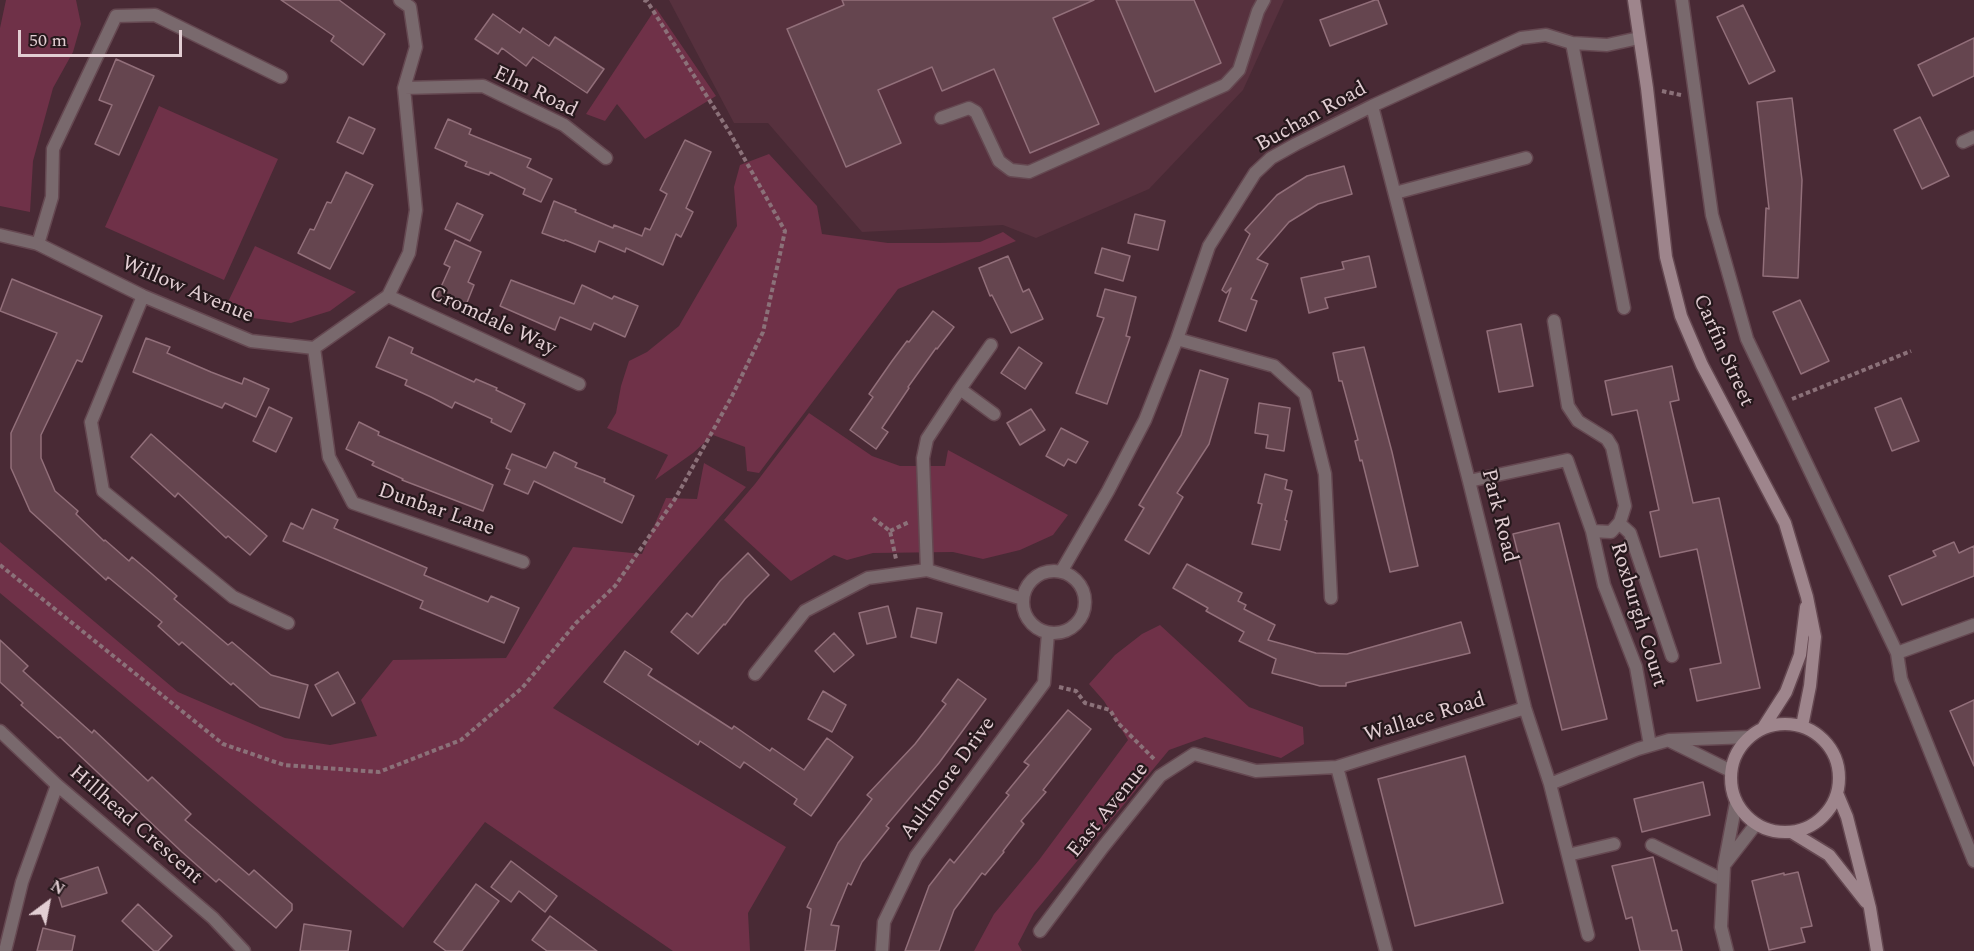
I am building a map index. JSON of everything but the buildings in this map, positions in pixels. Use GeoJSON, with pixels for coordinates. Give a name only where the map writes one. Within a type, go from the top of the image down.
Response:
{"type":"FeatureCollection","features":[{"type":"Feature","properties":{"kind":"main road","name":"Carfin Street"},"geometry":{"type":"LineString","coordinates":[[1634,0],[1647,88],[1666,257],[1681,316],[1702,365],[1785,523],[1807,597],[1815,637],[1810,686],[1802,726]]}},
{"type":"Feature","properties":{"kind":"main road","name":"Carfin Street"},"geometry":{"type":"LineString","coordinates":[[1763,728],[1786,692],[1800,655],[1807,597]]}},
{"type":"Feature","properties":{"kind":"main road"},"geometry":{"type":"LineString","coordinates":[[1787,723],[1802,726],[1816,732],[1834,753],[1840,771],[1840,784],[1832,807],[1820,821],[1811,827],[1793,833],[1774,832],[1756,825],[1736,803],[1731,785],[1731,771],[1737,753],[1749,738],[1763,728],[1787,723]]}},
{"type":"Feature","properties":{"kind":"main road"},"geometry":{"type":"LineString","coordinates":[[1837,793],[1847,817],[1870,908],[1877,951]]}},
{"type":"Feature","properties":{"kind":"main road"},"geometry":{"type":"LineString","coordinates":[[1793,833],[1829,855],[1870,908]]}},
{"type":"Feature","properties":{"kind":"street"},"geometry":{"type":"LineString","coordinates":[[314,348],[388,296],[409,253],[416,210],[404,88],[416,47],[410,7],[400,0]]}},
{"type":"Feature","properties":{"kind":"street"},"geometry":{"type":"LineString","coordinates":[[941,118],[969,108],[976,112],[999,161],[1011,170],[1029,172],[1225,85],[1239,70],[1258,11],[1264,0]]}},
{"type":"Feature","properties":{"kind":"street"},"geometry":{"type":"LineString","coordinates":[[1682,0],[1712,215],[1747,339],[1897,653],[1901,679],[1974,861]]}},
{"type":"Feature","properties":{"kind":"street"},"geometry":{"type":"LineString","coordinates":[[38,244],[52,197],[53,149],[116,16],[155,15],[280,77]]}},
{"type":"Feature","properties":{"kind":"street","name":"Buchan Road"},"geometry":{"type":"LineString","coordinates":[[1061,572],[1108,491],[1145,420],[1177,339],[1209,246],[1255,173],[1272,158],[1296,144],[1372,106],[1521,38],[1546,35],[1572,43],[1607,45],[1639,38]]}},
{"type":"Feature","properties":{"kind":"street"},"geometry":{"type":"LineString","coordinates":[[1572,43],[1624,308]]}},
{"type":"Feature","properties":{"kind":"street","name":"Elm Road"},"geometry":{"type":"LineString","coordinates":[[404,88],[483,86],[564,125],[606,158]]}},
{"type":"Feature","properties":{"kind":"street","name":"Park Road"},"geometry":{"type":"LineString","coordinates":[[1372,106],[1469,480],[1525,708],[1550,784],[1588,935]]}},
{"type":"Feature","properties":{"kind":"street"},"geometry":{"type":"LineString","coordinates":[[1395,193],[1526,158]]}},
{"type":"Feature","properties":{"kind":"street","name":"Willow Avenue"},"geometry":{"type":"LineString","coordinates":[[0,235],[38,244],[143,296],[251,340],[314,348]]}},
{"type":"Feature","properties":{"kind":"street"},"geometry":{"type":"LineString","coordinates":[[143,296],[91,422],[103,491],[233,597],[288,623]]}},
{"type":"Feature","properties":{"kind":"street","name":"Cromdale Way"},"geometry":{"type":"LineString","coordinates":[[388,296],[579,384]]}},
{"type":"Feature","properties":{"kind":"street","name":"Roxburgh Court"},"geometry":{"type":"LineString","coordinates":[[1554,321],[1568,406],[1578,421],[1607,439],[1612,447],[1625,506],[1619,523],[1611,532],[1592,531]]}},
{"type":"Feature","properties":{"kind":"street"},"geometry":{"type":"LineString","coordinates":[[1177,339],[1274,366],[1305,394],[1325,474],[1331,598]]}},
{"type":"Feature","properties":{"kind":"street"},"geometry":{"type":"LineString","coordinates":[[927,570],[923,458],[927,440],[992,345]]}},
{"type":"Feature","properties":{"kind":"street","name":"Dunbar Lane"},"geometry":{"type":"LineString","coordinates":[[314,348],[329,457],[352,503],[523,562]]}},
{"type":"Feature","properties":{"kind":"street"},"geometry":{"type":"LineString","coordinates":[[960,389],[994,414]]}},
{"type":"Feature","properties":{"kind":"street","name":"Roxburgh Court"},"geometry":{"type":"LineString","coordinates":[[1469,480],[1567,460],[1592,531],[1604,585],[1636,667],[1650,745]]}},
{"type":"Feature","properties":{"kind":"street","name":"Roxburgh Court"},"geometry":{"type":"LineString","coordinates":[[1619,523],[1630,533],[1672,656]]}},
{"type":"Feature","properties":{"kind":"street"},"geometry":{"type":"LineString","coordinates":[[755,674],[805,611],[867,578],[927,570],[1023,599]]}},
{"type":"Feature","properties":{"kind":"street"},"geometry":{"type":"LineString","coordinates":[[1046,572],[1061,572],[1071,576],[1079,584],[1084,594],[1085,604],[1076,624],[1067,631],[1048,633],[1035,626],[1028,618],[1023,599],[1026,589],[1037,577],[1046,572]]}},
{"type":"Feature","properties":{"kind":"street"},"geometry":{"type":"LineString","coordinates":[[1897,653],[1974,625]]}},
{"type":"Feature","properties":{"kind":"street"},"geometry":{"type":"LineString","coordinates":[[1044,683],[1048,633]]}},
{"type":"Feature","properties":{"kind":"street","name":"Aultmore Drive"},"geometry":{"type":"LineString","coordinates":[[882,951],[884,922],[916,856],[1044,683]]}},
{"type":"Feature","properties":{"kind":"street","name":"Wallace Road"},"geometry":{"type":"LineString","coordinates":[[1337,767],[1525,708]]}},
{"type":"Feature","properties":{"kind":"street","name":"Hillhead Crescent"},"geometry":{"type":"LineString","coordinates":[[0,730],[57,785],[213,918],[244,951]]}},
{"type":"Feature","properties":{"kind":"street"},"geometry":{"type":"LineString","coordinates":[[1550,784],[1650,745],[1669,740],[1749,738]]}},
{"type":"Feature","properties":{"kind":"street"},"geometry":{"type":"LineString","coordinates":[[1669,740],[1731,771]]}},
{"type":"Feature","properties":{"kind":"street","name":"East Avenue"},"geometry":{"type":"LineString","coordinates":[[1040,931],[1160,776],[1194,754],[1256,771],[1337,767]]}},
{"type":"Feature","properties":{"kind":"street"},"geometry":{"type":"LineString","coordinates":[[1337,767],[1386,951]]}},
{"type":"Feature","properties":{"kind":"street"},"geometry":{"type":"LineString","coordinates":[[5,951],[22,882],[57,785]]}},
{"type":"Feature","properties":{"kind":"street"},"geometry":{"type":"LineString","coordinates":[[1727,951],[1721,927],[1723,880],[1736,803]]}},
{"type":"Feature","properties":{"kind":"street"},"geometry":{"type":"LineString","coordinates":[[1724,866],[1756,825]]}},
{"type":"Feature","properties":{"kind":"street"},"geometry":{"type":"LineString","coordinates":[[1568,855],[1614,844]]}},
{"type":"Feature","properties":{"kind":"street"},"geometry":{"type":"LineString","coordinates":[[1652,845],[1723,880]]}},
{"type":"Feature","properties":{"kind":"path"},"geometry":{"type":"LineString","coordinates":[[0,565],[223,744],[284,765],[379,772],[461,740],[522,688],[576,623],[615,586],[675,499],[732,396],[763,332],[784,231],[730,133],[647,1],[643,0]]}},
{"type":"Feature","properties":{"kind":"path"},"geometry":{"type":"LineString","coordinates":[[1647,88],[1696,99]]}},
{"type":"Feature","properties":{"kind":"path"},"geometry":{"type":"LineString","coordinates":[[1778,404],[1911,351]]}},
{"type":"Feature","properties":{"kind":"path"},"geometry":{"type":"LineString","coordinates":[[873,518],[890,531],[899,574]]}},
{"type":"Feature","properties":{"kind":"path"},"geometry":{"type":"LineString","coordinates":[[1044,683],[1076,691],[1085,703],[1110,710],[1118,723],[1168,771]]}},
{"type":"Feature","properties":{"kind":"shaded area"},"geometry":{"type":"Polygon","coordinates":[[[6,0],[76,0],[81,24],[73,52],[53,88],[33,161],[30,212],[0,206],[0,28],[6,0]]]}},
{"type":"Feature","properties":{"kind":"shaded area"},"geometry":{"type":"Polygon","coordinates":[[[669,0],[1284,0],[1243,90],[1149,189],[1036,238],[1003,225],[862,232],[768,123],[734,123],[669,0]]]}},
{"type":"Feature","properties":{"kind":"shaded area"},"geometry":{"type":"Polygon","coordinates":[[[656,8],[716,96],[645,139],[617,104],[605,121],[586,114],[656,8]]]}},
{"type":"Feature","properties":{"kind":"shaded area"},"geometry":{"type":"Polygon","coordinates":[[[159,106],[278,159],[224,280],[105,227],[159,106]]]}},
{"type":"Feature","properties":{"kind":"shaded area"},"geometry":{"type":"Polygon","coordinates":[[[769,154],[817,206],[822,234],[888,243],[938,243],[980,242],[1003,232],[1016,241],[898,289],[759,473],[747,471],[745,447],[713,435],[693,453],[655,480],[668,455],[607,428],[616,413],[629,361],[647,352],[679,326],[737,226],[734,187],[740,165],[769,154]]]}},
{"type":"Feature","properties":{"kind":"shaded area"},"geometry":{"type":"Polygon","coordinates":[[[255,246],[356,292],[330,311],[291,323],[253,318],[226,306],[255,246]]]}},
{"type":"Feature","properties":{"kind":"shaded area"},"geometry":{"type":"Polygon","coordinates":[[[809,413],[872,456],[900,466],[945,466],[948,450],[1068,515],[1053,535],[1020,550],[983,559],[953,552],[873,553],[847,560],[834,555],[791,581],[724,520],[755,484],[809,413]]]}},
{"type":"Feature","properties":{"kind":"shaded area"},"geometry":{"type":"Polygon","coordinates":[[[704,463],[746,487],[553,708],[786,847],[748,913],[750,951],[673,951],[485,822],[403,928],[0,593],[0,542],[178,692],[285,738],[330,745],[377,736],[361,700],[393,660],[506,658],[573,547],[642,554],[666,498],[697,499],[704,463]]]}},
{"type":"Feature","properties":{"kind":"shaded area"},"geometry":{"type":"Polygon","coordinates":[[[1160,625],[1249,707],[1303,727],[1304,744],[1281,758],[1205,737],[1169,750],[1034,913],[1018,944],[1022,951],[974,951],[994,914],[1039,860],[1128,740],[1104,701],[1089,684],[1115,655],[1142,634],[1160,625]]]}}]}
